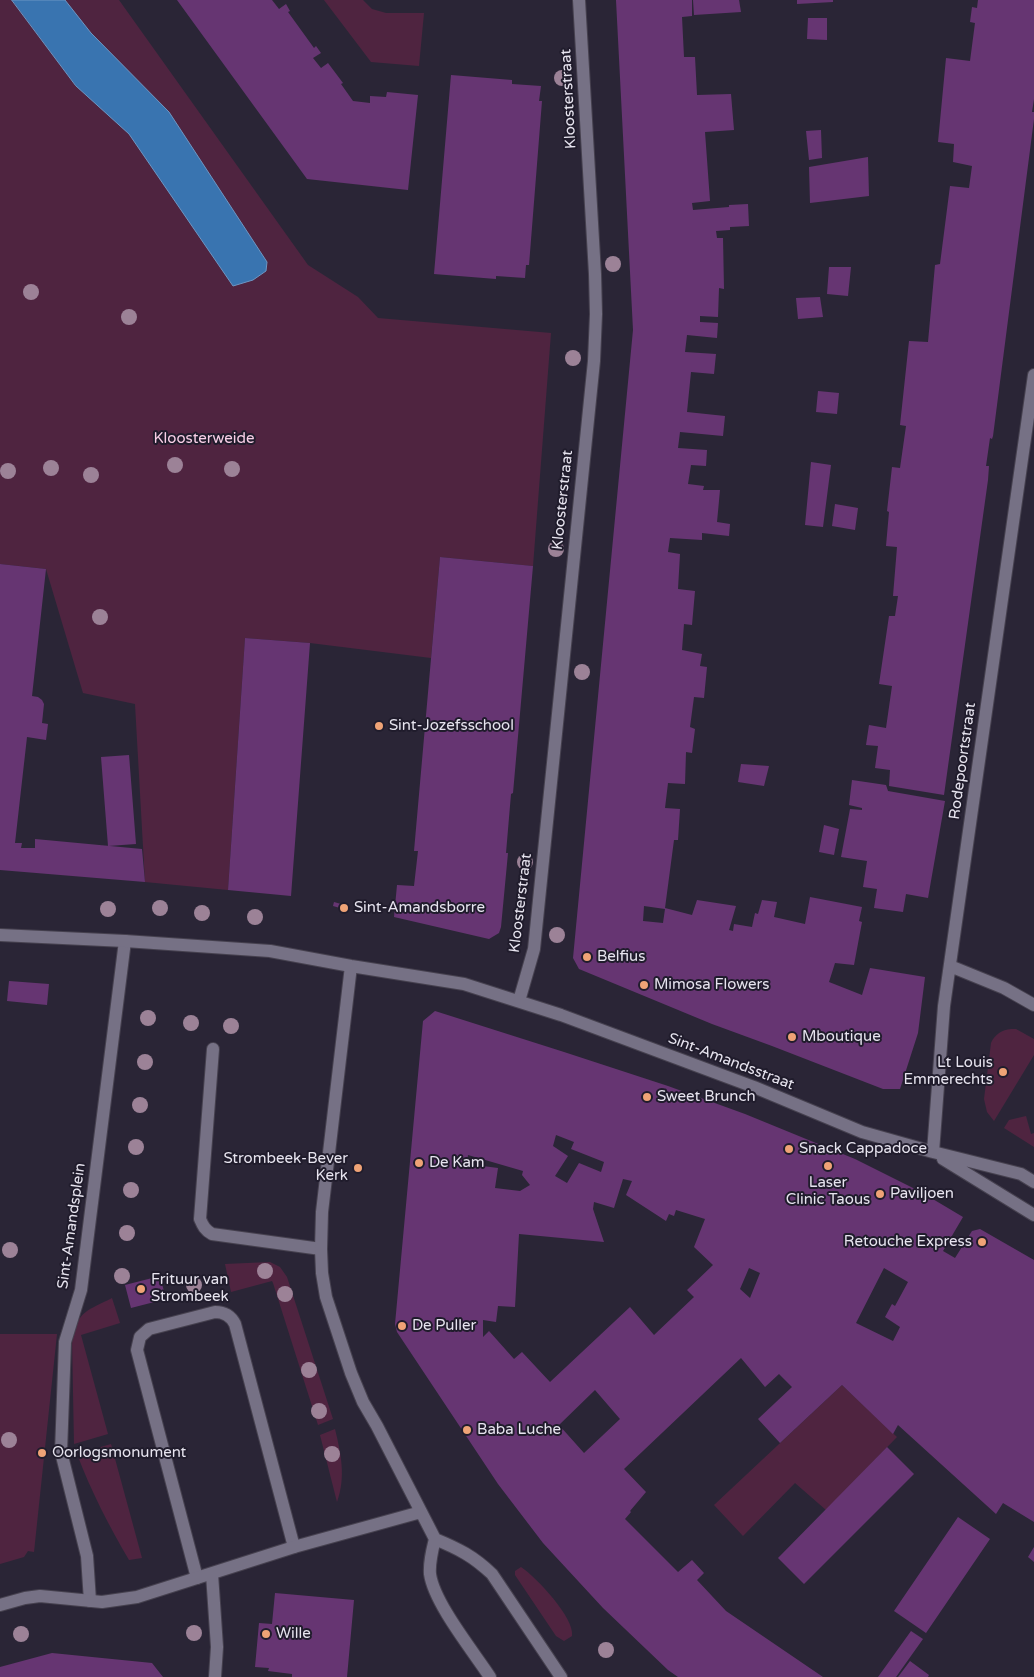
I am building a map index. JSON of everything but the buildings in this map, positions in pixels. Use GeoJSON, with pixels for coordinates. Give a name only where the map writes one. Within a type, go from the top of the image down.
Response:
{"type":"FeatureCollection","features":[{"type":"Feature","properties":{"kind":"street","name":"Kloosterstraat"},"geometry":{"type":"LineString","coordinates":[[519,1001],[534,949],[594,361],[595,274],[579,0]]}},
{"type":"Feature","properties":{"kind":"street","name":"Rodepoortstraat"},"geometry":{"type":"LineString","coordinates":[[932,1152],[944,1006],[1034,375]]}},
{"type":"Feature","properties":{"kind":"street"},"geometry":{"type":"LineString","coordinates":[[0,936],[125,941],[270,951],[464,984],[519,1001]]}},
{"type":"Feature","properties":{"kind":"street","name":"Sint-Amandsplein"},"geometry":{"type":"LineString","coordinates":[[90,1601],[87,1556],[60,1452],[65,1342],[81,1290],[125,941]]}},
{"type":"Feature","properties":{"kind":"street"},"geometry":{"type":"LineString","coordinates":[[351,966],[322,1212],[322,1273],[326,1297],[351,1373],[363,1402],[435,1540],[430,1563],[430,1575],[436,1591],[444,1608],[490,1677]]}},
{"type":"Feature","properties":{"kind":"street"},"geometry":{"type":"LineString","coordinates":[[950,966],[1004,988],[1034,1005]]}},
{"type":"Feature","properties":{"kind":"street","name":"Sint-Amandsstraat"},"geometry":{"type":"LineString","coordinates":[[519,1001],[744,1084],[862,1132],[1020,1174],[1034,1182]]}},
{"type":"Feature","properties":{"kind":"street"},"geometry":{"type":"LineString","coordinates":[[213,1049],[200,1219],[202,1225],[206,1231],[212,1234],[321,1249]]}},
{"type":"Feature","properties":{"kind":"street","name":"Sint-Amandsstraat"},"geometry":{"type":"LineString","coordinates":[[932,1152],[1034,1215]]}},
{"type":"Feature","properties":{"kind":"street"},"geometry":{"type":"LineString","coordinates":[[197,1578],[137,1350],[140,1337],[149,1329],[216,1312],[227,1314],[232,1319],[235,1324],[294,1547]]}},
{"type":"Feature","properties":{"kind":"street"},"geometry":{"type":"LineString","coordinates":[[0,1605],[40,1596],[90,1601],[117,1601],[137,1597],[294,1547],[421,1512]]}},
{"type":"Feature","properties":{"kind":"street"},"geometry":{"type":"LineString","coordinates":[[435,1540],[465,1552],[492,1574],[561,1677]]}},
{"type":"Feature","properties":{"kind":"street"},"geometry":{"type":"LineString","coordinates":[[212,1574],[217,1648],[215,1677]]}},
{"type":"Feature","properties":{"kind":"green space","name":"Kloosterweide"},"geometry":{"type":"Polygon","coordinates":[[[0,0],[119,0],[308,265],[358,297],[378,318],[551,333],[533,566],[440,557],[431,658],[310,643],[245,638],[228,890],[145,882],[135,704],[83,693],[46,569],[0,564],[0,0]]]}},
{"type":"Feature","properties":{"kind":"green space"},"geometry":{"type":"Polygon","coordinates":[[[324,0],[363,0],[372,9],[386,13],[424,13],[419,66],[371,62],[324,0]]]}},
{"type":"Feature","properties":{"kind":"green space"},"geometry":{"type":"Polygon","coordinates":[[[1016,1029],[1034,1039],[1034,1055],[994,1121],[987,1112],[984,1099],[991,1043],[999,1033],[1016,1029]]]}},
{"type":"Feature","properties":{"kind":"green space"},"geometry":{"type":"Polygon","coordinates":[[[1026,1116],[1031,1134],[1034,1133],[1034,1147],[1004,1128],[1009,1120],[1026,1116]]]}},
{"type":"Feature","properties":{"kind":"green space"},"geometry":{"type":"Polygon","coordinates":[[[270,1262],[280,1267],[287,1277],[333,1419],[318,1425],[272,1281],[231,1292],[225,1264],[270,1262]]]}},
{"type":"Feature","properties":{"kind":"green space"},"geometry":{"type":"Polygon","coordinates":[[[112,1298],[120,1323],[81,1335],[108,1434],[74,1444],[72,1339],[74,1330],[77,1322],[85,1312],[112,1298]]]}},
{"type":"Feature","properties":{"kind":"green space"},"geometry":{"type":"Polygon","coordinates":[[[0,1334],[57,1334],[34,1552],[28,1551],[24,1557],[0,1564],[0,1334]]]}},
{"type":"Feature","properties":{"kind":"green space"},"geometry":{"type":"Polygon","coordinates":[[[842,1385],[897,1437],[826,1510],[795,1483],[743,1536],[714,1505],[842,1385]]]}},
{"type":"Feature","properties":{"kind":"green space"},"geometry":{"type":"Polygon","coordinates":[[[335,1429],[341,1456],[342,1475],[337,1502],[320,1435],[335,1429]]]}},
{"type":"Feature","properties":{"kind":"green space"},"geometry":{"type":"Polygon","coordinates":[[[111,1444],[142,1558],[129,1560],[101,1508],[77,1454],[111,1444]]]}},
{"type":"Feature","properties":{"kind":"green space"},"geometry":{"type":"Polygon","coordinates":[[[521,1567],[536,1579],[553,1598],[567,1619],[572,1636],[564,1641],[556,1636],[515,1575],[515,1571],[521,1567]]]}},
{"type":"Feature","properties":{"kind":"water"},"geometry":{"type":"Polygon","coordinates":[[[12,0],[65,0],[91,33],[169,112],[267,262],[266,271],[253,280],[233,286],[129,134],[76,86],[12,0]]]}},
{"type":"Feature","properties":{"kind":"place","name":"Sint-Jozefsschool"},"geometry":{"type":"Point","coordinates":[379,726]}},
{"type":"Feature","properties":{"kind":"place","name":"Sint-Amandsborre"},"geometry":{"type":"Point","coordinates":[344,908]}},
{"type":"Feature","properties":{"kind":"place","name":"Belfius"},"geometry":{"type":"Point","coordinates":[587,957]}},
{"type":"Feature","properties":{"kind":"place","name":"Mimosa Flowers"},"geometry":{"type":"Point","coordinates":[644,985]}},
{"type":"Feature","properties":{"kind":"place","name":"Mboutique"},"geometry":{"type":"Point","coordinates":[792,1037]}},
{"type":"Feature","properties":{"kind":"place","name":"Lt Louis Emmerechts"},"geometry":{"type":"Point","coordinates":[1003,1072]}},
{"type":"Feature","properties":{"kind":"place","name":"Sweet Brunch"},"geometry":{"type":"Point","coordinates":[647,1097]}},
{"type":"Feature","properties":{"kind":"place","name":"Snack Cappadoce"},"geometry":{"type":"Point","coordinates":[789,1149]}},
{"type":"Feature","properties":{"kind":"place","name":"De Kam"},"geometry":{"type":"Point","coordinates":[419,1163]}},
{"type":"Feature","properties":{"kind":"place","name":"Laser Clinic Taous"},"geometry":{"type":"Point","coordinates":[828,1166]}},
{"type":"Feature","properties":{"kind":"place","name":"Strombeek-Bever Kerk"},"geometry":{"type":"Point","coordinates":[358,1168]}},
{"type":"Feature","properties":{"kind":"place","name":"Paviljoen"},"geometry":{"type":"Point","coordinates":[880,1194]}},
{"type":"Feature","properties":{"kind":"place","name":"Retouche Express"},"geometry":{"type":"Point","coordinates":[982,1242]}},
{"type":"Feature","properties":{"kind":"place","name":"Frituur van Strombeek"},"geometry":{"type":"Point","coordinates":[141,1289]}},
{"type":"Feature","properties":{"kind":"place","name":"De Puller"},"geometry":{"type":"Point","coordinates":[402,1326]}},
{"type":"Feature","properties":{"kind":"place","name":"Baba Luche"},"geometry":{"type":"Point","coordinates":[467,1430]}},
{"type":"Feature","properties":{"kind":"place","name":"Oorlogsmonument"},"geometry":{"type":"Point","coordinates":[42,1453]}},
{"type":"Feature","properties":{"kind":"place","name":"Wille"},"geometry":{"type":"Point","coordinates":[266,1634]}}]}
